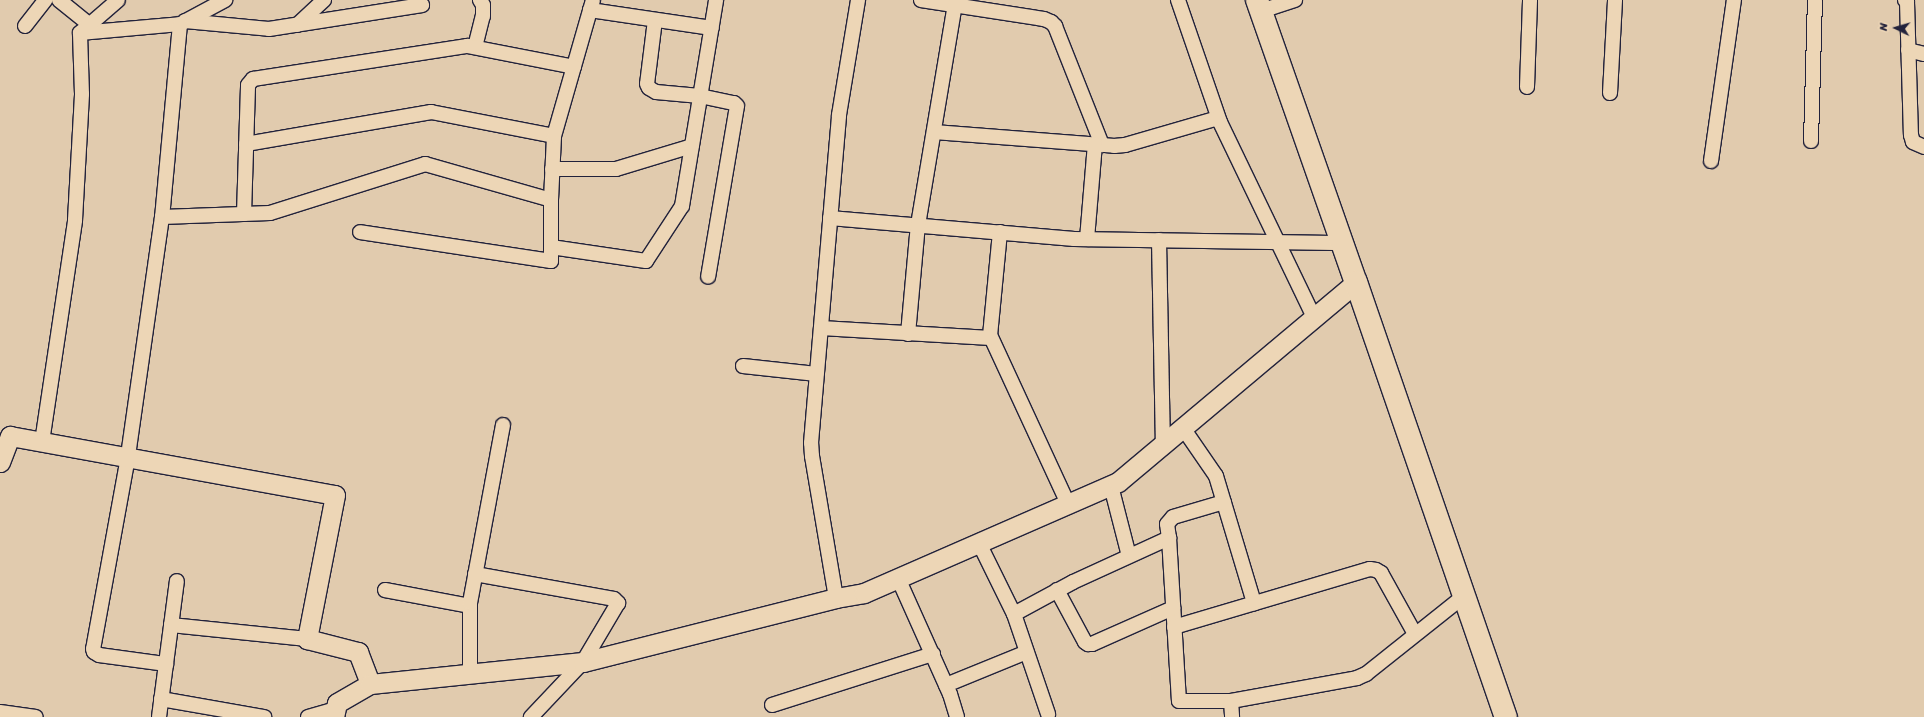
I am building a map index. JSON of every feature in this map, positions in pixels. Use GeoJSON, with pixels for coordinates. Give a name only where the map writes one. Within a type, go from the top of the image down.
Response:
{"type":"FeatureCollection","features":[{"type":"Feature","properties":{"kind":"highway"},"geometry":{"type":"LineString","coordinates":[[1259,6],[1343,243],[1506,717]]}},
{"type":"Feature","properties":{"kind":"street"},"geometry":{"type":"LineString","coordinates":[[25,26],[45,0]]}},
{"type":"Feature","properties":{"kind":"street"},"geometry":{"type":"LineString","coordinates":[[42,442],[74,220],[85,29],[59,0]]}},
{"type":"Feature","properties":{"kind":"street"},"geometry":{"type":"LineString","coordinates":[[85,29],[118,0]]}},
{"type":"Feature","properties":{"kind":"street"},"geometry":{"type":"LineString","coordinates":[[183,23],[225,0]]}},
{"type":"Feature","properties":{"kind":"street"},"geometry":{"type":"LineString","coordinates":[[297,25],[324,0]]}},
{"type":"Feature","properties":{"kind":"street"},"geometry":{"type":"LineString","coordinates":[[475,46],[484,16],[483,5],[480,0]]}},
{"type":"Feature","properties":{"kind":"street"},"geometry":{"type":"LineString","coordinates":[[552,247],[646,261],[682,206],[716,0]]}},
{"type":"Feature","properties":{"kind":"street"},"geometry":{"type":"LineString","coordinates":[[836,598],[811,449],[840,106],[858,0]]}},
{"type":"Feature","properties":{"kind":"street"},"geometry":{"type":"LineString","coordinates":[[921,0],[1044,19],[1051,22],[1055,26],[1099,145],[1087,239]]}},
{"type":"Feature","properties":{"kind":"street"},"geometry":{"type":"LineString","coordinates":[[1178,0],[1218,118],[1314,317]]}},
{"type":"Feature","properties":{"kind":"street"},"geometry":{"type":"LineString","coordinates":[[1259,6],[1296,0]]}},
{"type":"Feature","properties":{"kind":"street"},"geometry":{"type":"LineString","coordinates":[[1527,87],[1530,0]]}},
{"type":"Feature","properties":{"kind":"street"},"geometry":{"type":"LineString","coordinates":[[1610,93],[1615,0]]}},
{"type":"Feature","properties":{"kind":"street"},"geometry":{"type":"LineString","coordinates":[[1711,161],[1734,0]]}},
{"type":"Feature","properties":{"kind":"street"},"geometry":{"type":"LineString","coordinates":[[1811,141],[1815,0]]}},
{"type":"Feature","properties":{"kind":"street"},"geometry":{"type":"LineString","coordinates":[[1905,0],[1907,2],[1911,135],[1913,142],[1924,147]]}},
{"type":"Feature","properties":{"kind":"street"},"geometry":{"type":"LineString","coordinates":[[85,29],[183,23],[262,29],[297,25],[422,5]]}},
{"type":"Feature","properties":{"kind":"street"},"geometry":{"type":"LineString","coordinates":[[360,232],[552,261],[551,200],[554,136],[592,5],[655,20],[712,28]]}},
{"type":"Feature","properties":{"kind":"street"},"geometry":{"type":"LineString","coordinates":[[908,334],[918,225],[955,5]]}},
{"type":"Feature","properties":{"kind":"street"},"geometry":{"type":"LineString","coordinates":[[655,20],[648,84],[649,88],[656,92],[700,96],[734,103],[737,106],[708,277]]}},
{"type":"Feature","properties":{"kind":"street"},"geometry":{"type":"LineString","coordinates":[[166,664],[99,655],[94,652],[128,458],[162,217],[183,23]]}},
{"type":"Feature","properties":{"kind":"street"},"geometry":{"type":"LineString","coordinates":[[244,214],[248,85],[253,79],[452,48],[475,46],[574,67]]}},
{"type":"Feature","properties":{"kind":"street"},"geometry":{"type":"LineString","coordinates":[[1908,50],[1924,54]]}},
{"type":"Feature","properties":{"kind":"street"},"geometry":{"type":"LineString","coordinates":[[246,144],[432,112],[554,136]]}},
{"type":"Feature","properties":{"kind":"street"},"geometry":{"type":"LineString","coordinates":[[934,132],[1099,145],[1125,144],[1218,118]]}},
{"type":"Feature","properties":{"kind":"street"},"geometry":{"type":"LineString","coordinates":[[552,169],[616,169],[692,146]]}},
{"type":"Feature","properties":{"kind":"street"},"geometry":{"type":"LineString","coordinates":[[162,217],[270,212],[425,164],[551,200]]}},
{"type":"Feature","properties":{"kind":"street"},"geometry":{"type":"LineString","coordinates":[[830,218],[1087,239],[1343,243]]}},
{"type":"Feature","properties":{"kind":"street"},"geometry":{"type":"LineString","coordinates":[[1000,232],[990,330],[991,338],[1068,504]]}},
{"type":"Feature","properties":{"kind":"street"},"geometry":{"type":"LineString","coordinates":[[1159,240],[1163,444]]}},
{"type":"Feature","properties":{"kind":"street"},"geometry":{"type":"LineString","coordinates":[[308,717],[338,712],[370,684],[583,662],[836,598],[864,593],[1118,482],[1356,282]]}},
{"type":"Feature","properties":{"kind":"street"},"geometry":{"type":"LineString","coordinates":[[821,328],[991,338]]}},
{"type":"Feature","properties":{"kind":"street"},"geometry":{"type":"LineString","coordinates":[[743,366],[817,374]]}},
{"type":"Feature","properties":{"kind":"street"},"geometry":{"type":"LineString","coordinates":[[470,673],[470,606],[503,425]]}},
{"type":"Feature","properties":{"kind":"street"},"geometry":{"type":"LineString","coordinates":[[1183,428],[1213,469],[1254,603]]}},
{"type":"Feature","properties":{"kind":"street"},"geometry":{"type":"LineString","coordinates":[[0,462],[10,436],[335,495],[307,639]]}},
{"type":"Feature","properties":{"kind":"street"},"geometry":{"type":"LineString","coordinates":[[1111,486],[1129,556]]}},
{"type":"Feature","properties":{"kind":"street"},"geometry":{"type":"LineString","coordinates":[[1224,502],[1173,517],[1167,524],[1179,701],[1231,701],[1357,678],[1366,674],[1464,596]]}},
{"type":"Feature","properties":{"kind":"street"},"geometry":{"type":"LineString","coordinates":[[1014,614],[1057,590],[1169,538]]}},
{"type":"Feature","properties":{"kind":"street"},"geometry":{"type":"LineString","coordinates":[[979,543],[1014,614],[1048,714]]}},
{"type":"Feature","properties":{"kind":"street"},"geometry":{"type":"LineString","coordinates":[[1174,627],[1365,570],[1376,570],[1381,574],[1415,634]]}},
{"type":"Feature","properties":{"kind":"street"},"geometry":{"type":"LineString","coordinates":[[475,574],[616,601],[618,606],[583,662],[531,717]]}},
{"type":"Feature","properties":{"kind":"street"},"geometry":{"type":"LineString","coordinates":[[898,578],[946,685],[957,717]]}},
{"type":"Feature","properties":{"kind":"street"},"geometry":{"type":"LineString","coordinates":[[159,717],[177,581]]}},
{"type":"Feature","properties":{"kind":"street"},"geometry":{"type":"LineString","coordinates":[[386,590],[470,606]]}},
{"type":"Feature","properties":{"kind":"street"},"geometry":{"type":"LineString","coordinates":[[1057,590],[1085,642],[1088,644],[1092,644],[1173,608]]}},
{"type":"Feature","properties":{"kind":"street"},"geometry":{"type":"LineString","coordinates":[[171,625],[307,639],[358,652],[370,684]]}},
{"type":"Feature","properties":{"kind":"street"},"geometry":{"type":"LineString","coordinates":[[946,685],[1027,652]]}},
{"type":"Feature","properties":{"kind":"street"},"geometry":{"type":"LineString","coordinates":[[772,705],[932,654]]}},
{"type":"Feature","properties":{"kind":"street"},"geometry":{"type":"LineString","coordinates":[[161,698],[264,717]]}},
{"type":"Feature","properties":{"kind":"street"},"geometry":{"type":"LineString","coordinates":[[1231,701],[1232,717]]}},
{"type":"Feature","properties":{"kind":"street"},"geometry":{"type":"LineString","coordinates":[[0,712],[36,717]]}}]}
